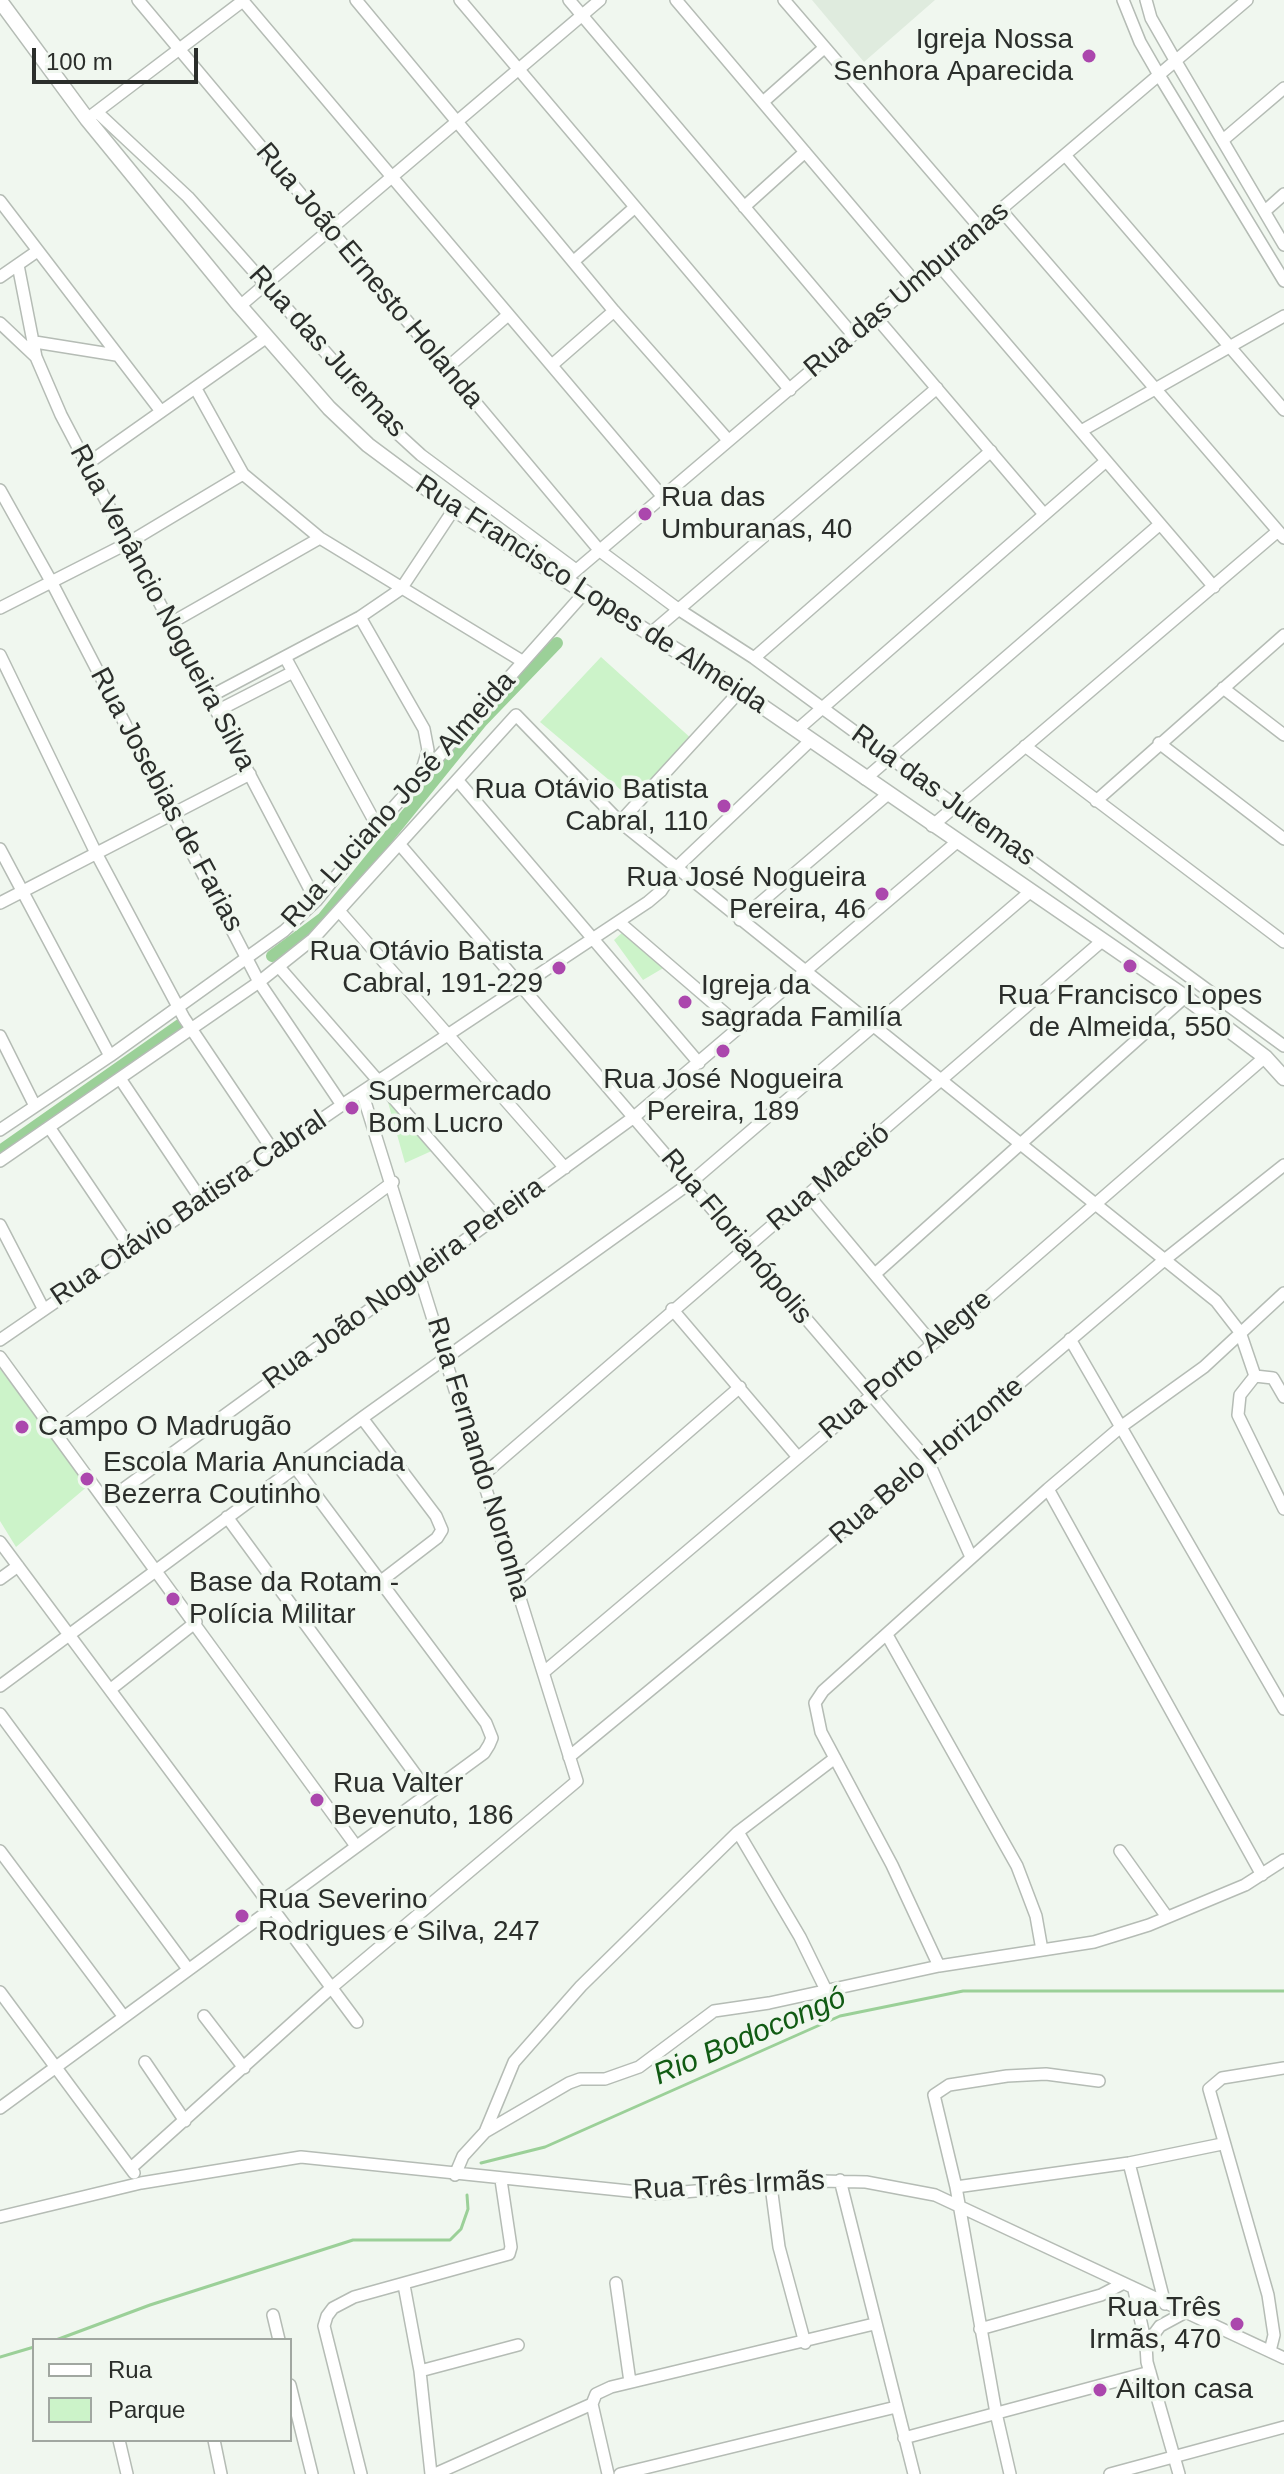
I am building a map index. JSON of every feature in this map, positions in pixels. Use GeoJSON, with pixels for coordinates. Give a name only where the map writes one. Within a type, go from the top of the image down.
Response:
{"type":"FeatureCollection","features":[{"type":"Feature","properties":{"kind":"main road","name":"Rua Francisco Lopes de Almeida"},"geometry":{"type":"LineString","coordinates":[[0,1],[240,306],[329,408],[368,445],[454,509],[571,575],[586,591],[740,691],[932,826],[1185,997],[1265,1057],[1284,1078]]}},
{"type":"Feature","properties":{"kind":"street","name":"Rua João Ernesto Holanda"},"geometry":{"type":"LineString","coordinates":[[138,0],[600,551]]}},
{"type":"Feature","properties":{"kind":"street"},"geometry":{"type":"LineString","coordinates":[[92,115],[244,0],[663,497]]}},
{"type":"Feature","properties":{"kind":"street"},"geometry":{"type":"LineString","coordinates":[[356,0],[614,311],[728,440]]}},
{"type":"Feature","properties":{"kind":"street"},"geometry":{"type":"LineString","coordinates":[[460,0],[790,390]]}},
{"type":"Feature","properties":{"kind":"street"},"geometry":{"type":"LineString","coordinates":[[569,0],[853,335]]}},
{"type":"Feature","properties":{"kind":"street"},"geometry":{"type":"LineString","coordinates":[[240,306],[600,0]]}},
{"type":"Feature","properties":{"kind":"street"},"geometry":{"type":"LineString","coordinates":[[676,0],[916,283]]}},
{"type":"Feature","properties":{"kind":"street"},"geometry":{"type":"LineString","coordinates":[[784,0],[980,228]]}},
{"type":"Feature","properties":{"kind":"street"},"geometry":{"type":"LineString","coordinates":[[1123,0],[1140,42],[1284,281]]}},
{"type":"Feature","properties":{"kind":"street"},"geometry":{"type":"LineString","coordinates":[[1146,0],[1151,18],[1284,245]]}},
{"type":"Feature","properties":{"kind":"street","name":"Rua das Umburanas"},"geometry":{"type":"LineString","coordinates":[[571,575],[1247,0]]}},
{"type":"Feature","properties":{"kind":"street"},"geometry":{"type":"LineString","coordinates":[[763,102],[824,48]]}},
{"type":"Feature","properties":{"kind":"street"},"geometry":{"type":"LineString","coordinates":[[1223,140],[1284,88]]}},
{"type":"Feature","properties":{"kind":"street","name":"Rua das Juremas"},"geometry":{"type":"LineString","coordinates":[[92,115],[180,188],[397,433],[571,575]]}},
{"type":"Feature","properties":{"kind":"street"},"geometry":{"type":"LineString","coordinates":[[744,207],[805,152]]}},
{"type":"Feature","properties":{"kind":"street"},"geometry":{"type":"LineString","coordinates":[[1065,155],[1284,410]]}},
{"type":"Feature","properties":{"kind":"street"},"geometry":{"type":"LineString","coordinates":[[1265,211],[1284,194]]}},
{"type":"Feature","properties":{"kind":"street"},"geometry":{"type":"LineString","coordinates":[[0,201],[36,252],[160,410]]}},
{"type":"Feature","properties":{"kind":"street"},"geometry":{"type":"LineString","coordinates":[[574,261],[634,208]]}},
{"type":"Feature","properties":{"kind":"street"},"geometry":{"type":"LineString","coordinates":[[932,826],[1214,587],[1281,535],[1001,210]]}},
{"type":"Feature","properties":{"kind":"street"},"geometry":{"type":"LineString","coordinates":[[0,277],[36,252]]}},
{"type":"Feature","properties":{"kind":"street"},"geometry":{"type":"LineString","coordinates":[[938,264],[1214,587]]}},
{"type":"Feature","properties":{"kind":"street"},"geometry":{"type":"LineString","coordinates":[[18,265],[36,357]]}},
{"type":"Feature","properties":{"kind":"street"},"geometry":{"type":"LineString","coordinates":[[552,365],[614,311]]}},
{"type":"Feature","properties":{"kind":"street"},"geometry":{"type":"LineString","coordinates":[[448,367],[508,315]]}},
{"type":"Feature","properties":{"kind":"street"},"geometry":{"type":"LineString","coordinates":[[875,316],[1043,513]]}},
{"type":"Feature","properties":{"kind":"street"},"geometry":{"type":"LineString","coordinates":[[1081,431],[1284,316]]}},
{"type":"Feature","properties":{"kind":"street","name":"Rua Venâncio Nogueira Silva"},"geometry":{"type":"LineString","coordinates":[[0,323],[36,357],[87,464],[316,901]]}},
{"type":"Feature","properties":{"kind":"street"},"geometry":{"type":"LineString","coordinates":[[87,464],[267,337]]}},
{"type":"Feature","properties":{"kind":"street"},"geometry":{"type":"LineString","coordinates":[[35,342],[116,355]]}},
{"type":"Feature","properties":{"kind":"street"},"geometry":{"type":"LineString","coordinates":[[651,633],[937,388]]}},
{"type":"Feature","properties":{"kind":"street"},"geometry":{"type":"LineString","coordinates":[[196,389],[243,474],[320,538],[522,661]]}},
{"type":"Feature","properties":{"kind":"street"},"geometry":{"type":"LineString","coordinates":[[754,658],[991,451]]}},
{"type":"Feature","properties":{"kind":"street"},"geometry":{"type":"LineString","coordinates":[[797,730],[1106,461]]}},
{"type":"Feature","properties":{"kind":"street"},"geometry":{"type":"LineString","coordinates":[[0,608],[128,543],[243,474]]}},
{"type":"Feature","properties":{"kind":"street"},"geometry":{"type":"LineString","coordinates":[[433,495],[456,479]]}},
{"type":"Feature","properties":{"kind":"street","name":"Rua Josebias de Farias"},"geometry":{"type":"LineString","coordinates":[[0,490],[173,812],[259,982],[342,1105]]}},
{"type":"Feature","properties":{"kind":"street"},"geometry":{"type":"LineString","coordinates":[[209,697],[360,617],[401,589],[454,509]]}},
{"type":"Feature","properties":{"kind":"street"},"geometry":{"type":"LineString","coordinates":[[865,779],[1159,525]]}},
{"type":"Feature","properties":{"kind":"street"},"geometry":{"type":"LineString","coordinates":[[171,623],[320,538]]}},
{"type":"Feature","properties":{"kind":"street","name":"Rua das Juremas"},"geometry":{"type":"LineString","coordinates":[[600,551],[678,609],[754,658],[1284,1046]]}},
{"type":"Feature","properties":{"kind":"street","name":"Rua Luciano José Almeida"},"geometry":{"type":"LineString","coordinates":[[0,1130],[249,958],[316,901],[377,826],[586,591]]}},
{"type":"Feature","properties":{"kind":"street"},"geometry":{"type":"LineString","coordinates":[[360,617],[424,729],[428,750],[419,780]]}},
{"type":"Feature","properties":{"kind":"street"},"geometry":{"type":"LineString","coordinates":[[1096,801],[1284,635]]}},
{"type":"Feature","properties":{"kind":"street"},"geometry":{"type":"LineString","coordinates":[[0,655],[95,851],[177,1005],[274,1152]]}},
{"type":"Feature","properties":{"kind":"street"},"geometry":{"type":"LineString","coordinates":[[285,657],[377,826]]}},
{"type":"Feature","properties":{"kind":"street"},"geometry":{"type":"LineString","coordinates":[[217,711],[293,672]]}},
{"type":"Feature","properties":{"kind":"street"},"geometry":{"type":"LineString","coordinates":[[1223,688],[1284,735]]}},
{"type":"Feature","properties":{"kind":"street"},"geometry":{"type":"LineString","coordinates":[[740,691],[620,822],[1216,1301],[1240,1332],[1255,1376]]}},
{"type":"Feature","properties":{"kind":"street","name":"Rua Luciano José Almeida"},"geometry":{"type":"LineString","coordinates":[[0,1161],[121,1080],[279,967],[340,912],[516,715],[620,822]]}},
{"type":"Feature","properties":{"kind":"street","name":"Rua Otávio Batisra Cabral"},"geometry":{"type":"LineString","coordinates":[[0,1340],[342,1105],[620,923],[661,891],[676,868],[811,740]]}},
{"type":"Feature","properties":{"kind":"street"},"geometry":{"type":"LineString","coordinates":[[1159,743],[1284,839]]}},
{"type":"Feature","properties":{"kind":"street"},"geometry":{"type":"LineString","coordinates":[[1025,746],[1284,942]]}},
{"type":"Feature","properties":{"kind":"street"},"geometry":{"type":"LineString","coordinates":[[0,903],[95,851],[250,774]]}},
{"type":"Feature","properties":{"kind":"street"},"geometry":{"type":"LineString","coordinates":[[459,782],[699,1063]]}},
{"type":"Feature","properties":{"kind":"street"},"geometry":{"type":"LineString","coordinates":[[740,920],[888,794]]}},
{"type":"Feature","properties":{"kind":"street","name":"Rua João Nogueira Pereira"},"geometry":{"type":"LineString","coordinates":[[107,1501],[634,1117],[958,841]]}},
{"type":"Feature","properties":{"kind":"street","name":"Rua Florianópolis"},"geometry":{"type":"LineString","coordinates":[[401,846],[928,1461],[971,1557]]}},
{"type":"Feature","properties":{"kind":"street"},"geometry":{"type":"LineString","coordinates":[[0,849],[110,1056]]}},
{"type":"Feature","properties":{"kind":"street"},"geometry":{"type":"LineString","coordinates":[[0,1686],[362,1418],[690,1183],[1031,891]]}},
{"type":"Feature","properties":{"kind":"street"},"geometry":{"type":"LineString","coordinates":[[340,912],[565,1168]]}},
{"type":"Feature","properties":{"kind":"street"},"geometry":{"type":"LineString","coordinates":[[620,923],[741,1027]]}},
{"type":"Feature","properties":{"kind":"street","name":"Rua Maceió"},"geometry":{"type":"LineString","coordinates":[[483,1475],[1102,941]]}},
{"type":"Feature","properties":{"kind":"street"},"geometry":{"type":"LineString","coordinates":[[279,967],[496,1216]]}},
{"type":"Feature","properties":{"kind":"street"},"geometry":{"type":"LineString","coordinates":[[875,1274],[1185,997]]}},
{"type":"Feature","properties":{"kind":"street"},"geometry":{"type":"LineString","coordinates":[[0,1036],[35,1106]]}},
{"type":"Feature","properties":{"kind":"street","name":"Rua Porto Alegre"},"geometry":{"type":"LineString","coordinates":[[544,1672],[1265,1057]]}},
{"type":"Feature","properties":{"kind":"street"},"geometry":{"type":"LineString","coordinates":[[121,1080],[202,1201]]}},
{"type":"Feature","properties":{"kind":"street","name":"Rua Fernando Noronha"},"geometry":{"type":"LineString","coordinates":[[331,1988],[577,1781],[393,1182],[362,1092]]}},
{"type":"Feature","properties":{"kind":"street"},"geometry":{"type":"LineString","coordinates":[[49,1127],[132,1250]]}},
{"type":"Feature","properties":{"kind":"street","name":"Rua Belo Horizonte"},"geometry":{"type":"LineString","coordinates":[[569,1757],[928,1461],[1163,1261],[1284,1165]]}},
{"type":"Feature","properties":{"kind":"street"},"geometry":{"type":"LineString","coordinates":[[56,1432],[393,1182]]}},
{"type":"Feature","properties":{"kind":"street"},"geometry":{"type":"LineString","coordinates":[[809,1196],[932,1343]]}},
{"type":"Feature","properties":{"kind":"street"},"geometry":{"type":"LineString","coordinates":[[0,1225],[43,1308]]}},
{"type":"Feature","properties":{"kind":"street"},"geometry":{"type":"LineString","coordinates":[[939,1966],[911,1904],[821,1732],[815,1703],[823,1691],[1048,1489],[1122,1426],[1204,1367],[1284,1293]]}},
{"type":"Feature","properties":{"kind":"street"},"geometry":{"type":"LineString","coordinates":[[672,1309],[797,1456]]}},
{"type":"Feature","properties":{"kind":"street"},"geometry":{"type":"LineString","coordinates":[[1070,1339],[1284,1709]]}},
{"type":"Feature","properties":{"kind":"street"},"geometry":{"type":"LineString","coordinates":[[0,1357],[196,1622],[356,1846]]}},
{"type":"Feature","properties":{"kind":"street"},"geometry":{"type":"LineString","coordinates":[[1284,1397],[1273,1378],[1255,1376],[1245,1383],[1238,1415],[1284,1509]]}},
{"type":"Feature","properties":{"kind":"street"},"geometry":{"type":"LineString","coordinates":[[515,1582],[740,1387]]}},
{"type":"Feature","properties":{"kind":"street"},"geometry":{"type":"LineString","coordinates":[[362,1418],[441,1524],[440,1535],[381,1581]]}},
{"type":"Feature","properties":{"kind":"street"},"geometry":{"type":"LineString","coordinates":[[0,2108],[484,1753],[492,1738],[486,1723],[295,1467]]}},
{"type":"Feature","properties":{"kind":"street"},"geometry":{"type":"LineString","coordinates":[[1048,1489],[1262,1875]]}},
{"type":"Feature","properties":{"kind":"street"},"geometry":{"type":"LineString","coordinates":[[227,1517],[429,1793]]}},
{"type":"Feature","properties":{"kind":"street"},"geometry":{"type":"LineString","coordinates":[[0,1542],[357,2022]]}},
{"type":"Feature","properties":{"kind":"street"},"geometry":{"type":"LineString","coordinates":[[0,1579],[18,1566]]}},
{"type":"Feature","properties":{"kind":"street"},"geometry":{"type":"LineString","coordinates":[[111,1689],[196,1622]]}},
{"type":"Feature","properties":{"kind":"street"},"geometry":{"type":"LineString","coordinates":[[887,1635],[1017,1866],[1036,1916],[1042,1950]]}},
{"type":"Feature","properties":{"kind":"street"},"geometry":{"type":"LineString","coordinates":[[0,1714],[188,1969]]}},
{"type":"Feature","properties":{"kind":"street"},"geometry":{"type":"LineString","coordinates":[[485,2132],[507,2075],[525,2047],[581,1986],[738,1832],[835,1758]]}},
{"type":"Feature","properties":{"kind":"street"},"geometry":{"type":"LineString","coordinates":[[738,1832],[800,1937],[825,1988]]}},
{"type":"Feature","properties":{"kind":"street"},"geometry":{"type":"LineString","coordinates":[[0,1851],[124,2017]]}},
{"type":"Feature","properties":{"kind":"street"},"geometry":{"type":"LineString","coordinates":[[1120,1851],[1167,1917]]}},
{"type":"Feature","properties":{"kind":"street"},"geometry":{"type":"LineString","coordinates":[[457,2176],[463,2156],[485,2132],[569,2083],[605,2079],[639,2067],[714,2011],[769,2003],[825,1988],[939,1966],[1094,1942],[1167,1917],[1262,1875],[1284,1860]]}},
{"type":"Feature","properties":{"kind":"street"},"geometry":{"type":"LineString","coordinates":[[131,2168],[331,1988]]}},
{"type":"Feature","properties":{"kind":"street"},"geometry":{"type":"LineString","coordinates":[[0,1992],[141,2183]]}},
{"type":"Feature","properties":{"kind":"street"},"geometry":{"type":"LineString","coordinates":[[204,2016],[244,2068]]}},
{"type":"Feature","properties":{"kind":"street"},"geometry":{"type":"LineString","coordinates":[[145,2062],[185,2121]]}},
{"type":"Feature","properties":{"kind":"street"},"geometry":{"type":"LineString","coordinates":[[1270,2351],[1274,2335],[1268,2295],[1209,2095],[1210,2085],[1222,2078],[1284,2068]]}},
{"type":"Feature","properties":{"kind":"street"},"geometry":{"type":"LineString","coordinates":[[1010,2474],[980,2329],[956,2187],[934,2095],[949,2085],[1027,2074],[1099,2081]]}},
{"type":"Feature","properties":{"kind":"street"},"geometry":{"type":"LineString","coordinates":[[956,2187],[1129,2163],[1222,2144]]}},
{"type":"Feature","properties":{"kind":"street","name":"Rua Três Irmãs"},"geometry":{"type":"LineString","coordinates":[[0,2217],[141,2183],[301,2157],[457,2176],[658,2194],[840,2180],[904,2187],[959,2205],[1284,2358]]}},
{"type":"Feature","properties":{"kind":"street"},"geometry":{"type":"LineString","coordinates":[[1129,2163],[1165,2304]]}},
{"type":"Feature","properties":{"kind":"street"},"geometry":{"type":"LineString","coordinates":[[361,2474],[324,2326],[333,2308],[342,2302],[509,2254],[511,2247],[501,2180]]}},
{"type":"Feature","properties":{"kind":"street"},"geometry":{"type":"LineString","coordinates":[[840,2180],[914,2474]]}},
{"type":"Feature","properties":{"kind":"street"},"geometry":{"type":"LineString","coordinates":[[771,2186],[779,2247],[805,2343]]}},
{"type":"Feature","properties":{"kind":"street"},"geometry":{"type":"LineString","coordinates":[[616,2283],[630,2382]]}},
{"type":"Feature","properties":{"kind":"street"},"geometry":{"type":"LineString","coordinates":[[404,2285],[420,2371],[433,2474],[592,2404],[601,2391],[874,2324]]}},
{"type":"Feature","properties":{"kind":"street"},"geometry":{"type":"LineString","coordinates":[[980,2329],[1128,2287],[1179,2474]]}},
{"type":"Feature","properties":{"kind":"street"},"geometry":{"type":"LineString","coordinates":[[1146,2345],[1160,2326],[1184,2313]]}},
{"type":"Feature","properties":{"kind":"street"},"geometry":{"type":"LineString","coordinates":[[273,2315],[279,2338]]}},
{"type":"Feature","properties":{"kind":"street"},"geometry":{"type":"LineString","coordinates":[[420,2371],[518,2345]]}},
{"type":"Feature","properties":{"kind":"street"},"geometry":{"type":"LineString","coordinates":[[904,2438],[1078,2394],[1150,2372]]}},
{"type":"Feature","properties":{"kind":"street"},"geometry":{"type":"LineString","coordinates":[[292,2393],[312,2474]]}},
{"type":"Feature","properties":{"kind":"street"},"geometry":{"type":"LineString","coordinates":[[592,2404],[608,2474]]}},
{"type":"Feature","properties":{"kind":"street"},"geometry":{"type":"LineString","coordinates":[[620,2474],[896,2407]]}},
{"type":"Feature","properties":{"kind":"street"},"geometry":{"type":"LineString","coordinates":[[1110,2474],[1284,2427]]}},
{"type":"Feature","properties":{"kind":"street"},"geometry":{"type":"LineString","coordinates":[[119,2442],[127,2474]]}},
{"type":"Feature","properties":{"kind":"street"},"geometry":{"type":"LineString","coordinates":[[214,2442],[221,2474]]}},
{"type":"Feature","properties":{"kind":"shaded area"},"geometry":{"type":"Polygon","coordinates":[[[812,0],[935,0],[864,62],[812,0]]]}},
{"type":"Feature","properties":{"kind":"green space"},"geometry":{"type":"Polygon","coordinates":[[[601,657],[693,740],[634,801],[540,722],[601,657]]]}},
{"type":"Feature","properties":{"kind":"green space"},"geometry":{"type":"Polygon","coordinates":[[[625,930],[665,967],[643,980],[614,940],[625,930]]]}},
{"type":"Feature","properties":{"kind":"green space"},"geometry":{"type":"Polygon","coordinates":[[[384,1088],[436,1149],[405,1163],[384,1088]]]}},
{"type":"Feature","properties":{"kind":"green space","name":"Campo O Madrugão"},"geometry":{"type":"Polygon","coordinates":[[[0,1369],[89,1485],[16,1547],[0,1521],[0,1369]]]}},
{"type":"Feature","properties":{"kind":"waterway"},"geometry":{"type":"LineString","coordinates":[[272,956],[323,918],[482,721],[557,643]]}},
{"type":"Feature","properties":{"kind":"waterway"},"geometry":{"type":"LineString","coordinates":[[0,1151],[184,1022]]}},
{"type":"Feature","properties":{"kind":"waterway","name":"Rio Bodocongó"},"geometry":{"type":"LineString","coordinates":[[481,2163],[545,2147],[840,2016],[963,1991],[1284,1991]]}},
{"type":"Feature","properties":{"kind":"waterway","name":"Rio Bodocongó"},"geometry":{"type":"LineString","coordinates":[[61,2338],[150,2305],[353,2240],[450,2240],[461,2229],[468,2209],[467,2195]]}},
{"type":"Feature","properties":{"kind":"waterway","name":"Rio Bodocongó"},"geometry":{"type":"LineString","coordinates":[[0,2357],[32,2348]]}},
{"type":"Feature","properties":{"kind":"place","name":"Igreja Nossa Senhora Aparecida"},"geometry":{"type":"Point","coordinates":[1089,56]}},
{"type":"Feature","properties":{"kind":"place","name":"Rua das Umburanas, 40"},"geometry":{"type":"Point","coordinates":[645,514]}},
{"type":"Feature","properties":{"kind":"place","name":"Rua Otávio Batista Cabral, 110"},"geometry":{"type":"Point","coordinates":[724,806]}},
{"type":"Feature","properties":{"kind":"place","name":"Rua José Nogueira Pereira, 46"},"geometry":{"type":"Point","coordinates":[882,894]}},
{"type":"Feature","properties":{"kind":"place","name":"Rua Francisco Lopes de Almeida, 550"},"geometry":{"type":"Point","coordinates":[1130,966]}},
{"type":"Feature","properties":{"kind":"place","name":"Rua Otávio Batista Cabral, 191-229"},"geometry":{"type":"Point","coordinates":[559,968]}},
{"type":"Feature","properties":{"kind":"place","name":"Igreja da sagrada Familía"},"geometry":{"type":"Point","coordinates":[685,1002]}},
{"type":"Feature","properties":{"kind":"place","name":"Rua José Nogueira Pereira, 189"},"geometry":{"type":"Point","coordinates":[723,1051]}},
{"type":"Feature","properties":{"kind":"place","name":"Supermercado Bom Lucro"},"geometry":{"type":"Point","coordinates":[352,1108]}},
{"type":"Feature","properties":{"kind":"place","name":"Campo O Madrugão"},"geometry":{"type":"Point","coordinates":[22,1427]}},
{"type":"Feature","properties":{"kind":"place","name":"Escola Maria Anunciada Bezerra Coutinho"},"geometry":{"type":"Point","coordinates":[87,1479]}},
{"type":"Feature","properties":{"kind":"place","name":"Base da Rotam - Polícia Militar"},"geometry":{"type":"Point","coordinates":[173,1599]}},
{"type":"Feature","properties":{"kind":"place","name":"Rua Valter Bevenuto, 186"},"geometry":{"type":"Point","coordinates":[317,1800]}},
{"type":"Feature","properties":{"kind":"place","name":"Rua Severino Rodrigues e Silva, 247"},"geometry":{"type":"Point","coordinates":[242,1916]}},
{"type":"Feature","properties":{"kind":"place","name":"Rua Três Irmãs, 470"},"geometry":{"type":"Point","coordinates":[1237,2324]}},
{"type":"Feature","properties":{"kind":"place","name":"Ailton casa"},"geometry":{"type":"Point","coordinates":[1100,2390]}}]}
